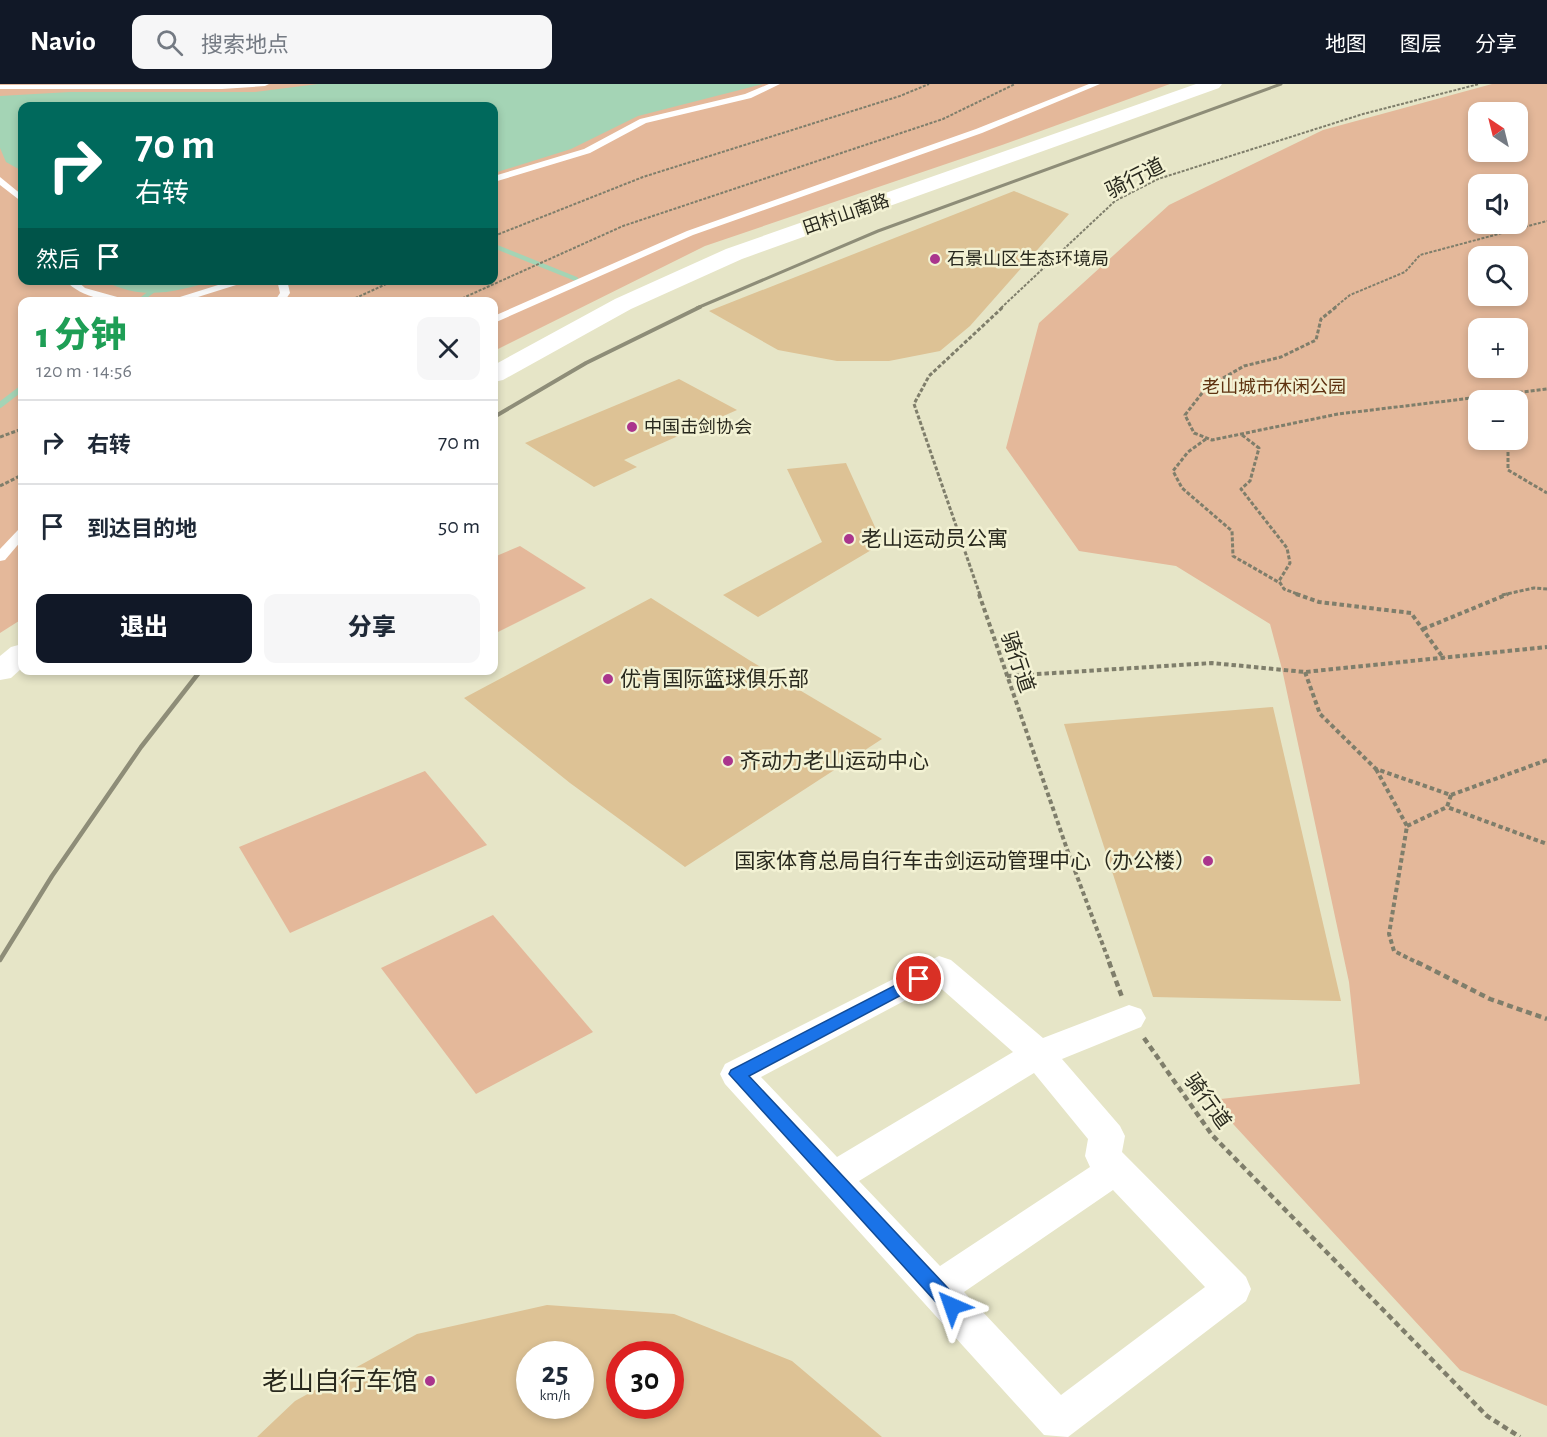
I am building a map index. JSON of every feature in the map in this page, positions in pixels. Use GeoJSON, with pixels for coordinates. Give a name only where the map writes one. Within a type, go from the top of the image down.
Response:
{"type":"FeatureCollection","features":[{"type":"Feature","properties":{"kind":"main road","name":"田村山南路"},"geometry":{"type":"LineString","coordinates":[[498,360],[634,286],[702,257],[1189,84]]}},
{"type":"Feature","properties":{"kind":"main road","name":"田村山南路"},"geometry":{"type":"LineString","coordinates":[[498,373],[623,304],[734,254],[1213,84]]}},
{"type":"Feature","properties":{"kind":"main road"},"geometry":{"type":"LineString","coordinates":[[0,650],[18,636]]}},
{"type":"Feature","properties":{"kind":"main road"},"geometry":{"type":"LineString","coordinates":[[0,671],[18,656]]}},
{"type":"Feature","properties":{"kind":"street"},"geometry":{"type":"LineString","coordinates":[[939,968],[1038,1054],[1107,1136],[1103,1156],[1116,1169],[1232,1289],[1059,1421],[737,1074],[939,968]]}},
{"type":"Feature","properties":{"kind":"street"},"geometry":{"type":"LineString","coordinates":[[833,1178],[1038,1054],[1130,1018]]}},
{"type":"Feature","properties":{"kind":"street"},"geometry":{"type":"LineString","coordinates":[[937,1289],[1116,1169]]}},
{"type":"Feature","properties":{"kind":"lane"},"geometry":{"type":"LineString","coordinates":[[0,87],[222,87],[265,84]]}},
{"type":"Feature","properties":{"kind":"lane"},"geometry":{"type":"LineString","coordinates":[[498,178],[587,151],[643,121],[748,96],[776,84]]}},
{"type":"Feature","properties":{"kind":"lane"},"geometry":{"type":"LineString","coordinates":[[498,318],[690,233],[980,131],[1096,84]]}},
{"type":"Feature","properties":{"kind":"lane"},"geometry":{"type":"LineString","coordinates":[[0,180],[18,196]]}},
{"type":"Feature","properties":{"kind":"lane"},"geometry":{"type":"LineString","coordinates":[[76,285],[81,290],[110,297]]}},
{"type":"Feature","properties":{"kind":"lane"},"geometry":{"type":"LineString","coordinates":[[195,297],[232,285]]}},
{"type":"Feature","properties":{"kind":"lane"},"geometry":{"type":"LineString","coordinates":[[0,544],[18,531]]}},
{"type":"Feature","properties":{"kind":"lane"},"geometry":{"type":"LineString","coordinates":[[0,557],[18,537]]}},
{"type":"Feature","properties":{"kind":"path"},"geometry":{"type":"LineString","coordinates":[[498,234],[694,159],[890,99],[928,84]]}},
{"type":"Feature","properties":{"kind":"path"},"geometry":{"type":"LineString","coordinates":[[498,283],[623,226],[943,119],[1015,84]]}},
{"type":"Feature","properties":{"kind":"path","name":"骑行道"},"geometry":{"type":"LineString","coordinates":[[1479,84],[1363,114],[1158,179],[1115,201],[929,376],[914,404],[1006,676],[1130,1018],[1212,1135],[1487,1416],[1520,1437]]}},
{"type":"Feature","properties":{"kind":"path"},"geometry":{"type":"LineString","coordinates":[[1468,398],[1338,414],[1212,441],[1194,433],[1185,415],[1206,388],[1244,366],[1281,357],[1316,340],[1321,320],[1350,295],[1405,272],[1420,255],[1547,221]]}},
{"type":"Feature","properties":{"kind":"path"},"geometry":{"type":"LineString","coordinates":[[358,297],[383,285]]}},
{"type":"Feature","properties":{"kind":"path"},"geometry":{"type":"LineString","coordinates":[[466,297],[493,285]]}},
{"type":"Feature","properties":{"kind":"path"},"geometry":{"type":"LineString","coordinates":[[1528,391],[1547,389]]}},
{"type":"Feature","properties":{"kind":"path"},"geometry":{"type":"LineString","coordinates":[[0,437],[18,430]]}},
{"type":"Feature","properties":{"kind":"path"},"geometry":{"type":"LineString","coordinates":[[1242,434],[1259,448],[1250,481],[1241,489],[1287,549],[1290,563],[1280,583]]}},
{"type":"Feature","properties":{"kind":"path"},"geometry":{"type":"LineString","coordinates":[[1206,438],[1188,452],[1173,471],[1182,488],[1220,518],[1232,531],[1233,556],[1280,583],[1284,589],[1319,602],[1411,613],[1444,659]]}},
{"type":"Feature","properties":{"kind":"path"},"geometry":{"type":"LineString","coordinates":[[1508,450],[1508,470],[1547,493]]}},
{"type":"Feature","properties":{"kind":"path"},"geometry":{"type":"LineString","coordinates":[[0,486],[18,477]]}},
{"type":"Feature","properties":{"kind":"path"},"geometry":{"type":"LineString","coordinates":[[1423,629],[1470,610],[1498,594],[1547,589]]}},
{"type":"Feature","properties":{"kind":"path"},"geometry":{"type":"LineString","coordinates":[[1006,676],[1212,663],[1305,672],[1547,647]]}},
{"type":"Feature","properties":{"kind":"path"},"geometry":{"type":"LineString","coordinates":[[1305,672],[1320,714],[1376,769],[1407,826],[1389,934],[1394,951],[1490,999],[1547,1019]]}},
{"type":"Feature","properties":{"kind":"path"},"geometry":{"type":"LineString","coordinates":[[1376,769],[1452,795],[1547,760]]}},
{"type":"Feature","properties":{"kind":"path"},"geometry":{"type":"LineString","coordinates":[[1407,826],[1447,807],[1452,795]]}},
{"type":"Feature","properties":{"kind":"path"},"geometry":{"type":"LineString","coordinates":[[1447,807],[1547,844]]}},
{"type":"Feature","properties":{"kind":"green space"},"geometry":{"type":"Polygon","coordinates":[[[0,84],[1170,84],[1002,145],[705,246],[498,349],[498,297],[18,297],[18,622],[0,633],[0,84]]]}},
{"type":"Feature","properties":{"kind":"green space","name":"老山城市休闲公园"},"geometry":{"type":"Polygon","coordinates":[[[1492,84],[1547,84],[1547,1406],[1460,1370],[1211,1100],[1360,1084],[1349,982],[1282,669],[1270,624],[1176,566],[1079,551],[1006,448],[1039,323],[1169,205],[1323,130],[1492,84]]]}},
{"type":"Feature","properties":{"kind":"green space"},"geometry":{"type":"Polygon","coordinates":[[[520,546],[586,588],[498,632],[498,555],[520,546]]]}},
{"type":"Feature","properties":{"kind":"green space"},"geometry":{"type":"Polygon","coordinates":[[[425,771],[487,845],[290,933],[239,847],[425,771]]]}},
{"type":"Feature","properties":{"kind":"green space"},"geometry":{"type":"Polygon","coordinates":[[[493,915],[593,1032],[476,1094],[381,968],[493,915]]]}},
{"type":"Feature","properties":{"kind":"shaded area"},"geometry":{"type":"Polygon","coordinates":[[[318,84],[763,84],[638,116],[571,149],[498,172],[498,102],[18,102],[18,169],[6,162],[0,148],[0,96],[70,92],[255,92],[318,84]]]}},
{"type":"Feature","properties":{"kind":"shaded area"},"geometry":{"type":"Polygon","coordinates":[[[114,285],[197,285],[159,293],[132,291],[114,285]]]}},
{"type":"Feature","properties":{"kind":"building","name":"石景山区生态环境局"},"geometry":{"type":"Polygon","coordinates":[[[1014,191],[1069,214],[970,326],[940,351],[889,361],[837,361],[778,350],[709,311],[1014,191]]]}},
{"type":"Feature","properties":{"kind":"building","name":"中国击剑协会"},"geometry":{"type":"Polygon","coordinates":[[[679,379],[737,410],[624,460],[637,467],[594,487],[525,443],[679,379]]]}},
{"type":"Feature","properties":{"kind":"building","name":"老山运动员公寓"},"geometry":{"type":"Polygon","coordinates":[[[846,463],[878,536],[873,549],[758,617],[723,595],[822,542],[787,469],[846,463]]]}},
{"type":"Feature","properties":{"kind":"building"},"geometry":{"type":"Polygon","coordinates":[[[651,598],[749,660],[882,739],[685,867],[570,783],[464,698],[651,598]]]}},
{"type":"Feature","properties":{"kind":"building","name":"国家体育总局自行车击剑运动管理中心（办公楼）"},"geometry":{"type":"Polygon","coordinates":[[[1273,707],[1341,1001],[1153,997],[1064,724],[1273,707]]]}},
{"type":"Feature","properties":{"kind":"building","name":"老山自行车馆"},"geometry":{"type":"Polygon","coordinates":[[[547,1305],[674,1314],[792,1361],[882,1437],[257,1437],[295,1401],[417,1334],[547,1305]]]}},
{"type":"Feature","properties":{"kind":"waterway"},"geometry":{"type":"LineString","coordinates":[[498,248],[576,279]]}},
{"type":"Feature","properties":{"kind":"waterway"},"geometry":{"type":"LineString","coordinates":[[145,297],[160,285]]}},
{"type":"Feature","properties":{"kind":"waterway"},"geometry":{"type":"LineString","coordinates":[[0,405],[18,391]]}},
{"type":"Feature","properties":{"kind":"railway"},"geometry":{"type":"LineString","coordinates":[[697,308],[878,231],[1281,84]]}},
{"type":"Feature","properties":{"kind":"railway"},"geometry":{"type":"LineString","coordinates":[[498,415],[586,363],[700,307]]}},
{"type":"Feature","properties":{"kind":"railway"},"geometry":{"type":"LineString","coordinates":[[0,960],[52,876],[141,747],[197,675]]}},
{"type":"Feature","properties":{"kind":"place","name":"石景山区生态环境局"},"geometry":{"type":"Point","coordinates":[935,259]}},
{"type":"Feature","properties":{"kind":"place","name":"中国击剑协会"},"geometry":{"type":"Point","coordinates":[632,427]}},
{"type":"Feature","properties":{"kind":"place","name":"老山运动员公寓"},"geometry":{"type":"Point","coordinates":[849,539]}},
{"type":"Feature","properties":{"kind":"place","name":"优肯国际篮球俱乐部"},"geometry":{"type":"Point","coordinates":[608,679]}},
{"type":"Feature","properties":{"kind":"place","name":"齐动力老山运动中心"},"geometry":{"type":"Point","coordinates":[728,761]}},
{"type":"Feature","properties":{"kind":"place","name":"国家体育总局自行车击剑运动管理中心（办公楼）"},"geometry":{"type":"Point","coordinates":[1208,861]}},
{"type":"Feature","properties":{"kind":"place","name":"老山自行车馆"},"geometry":{"type":"Point","coordinates":[430,1381]}},
{"type":"Feature","properties":{"kind":"route"},"geometry":{"type":"LineString","coordinates":[[919,979],[737,1074],[952,1306]]}}]}
